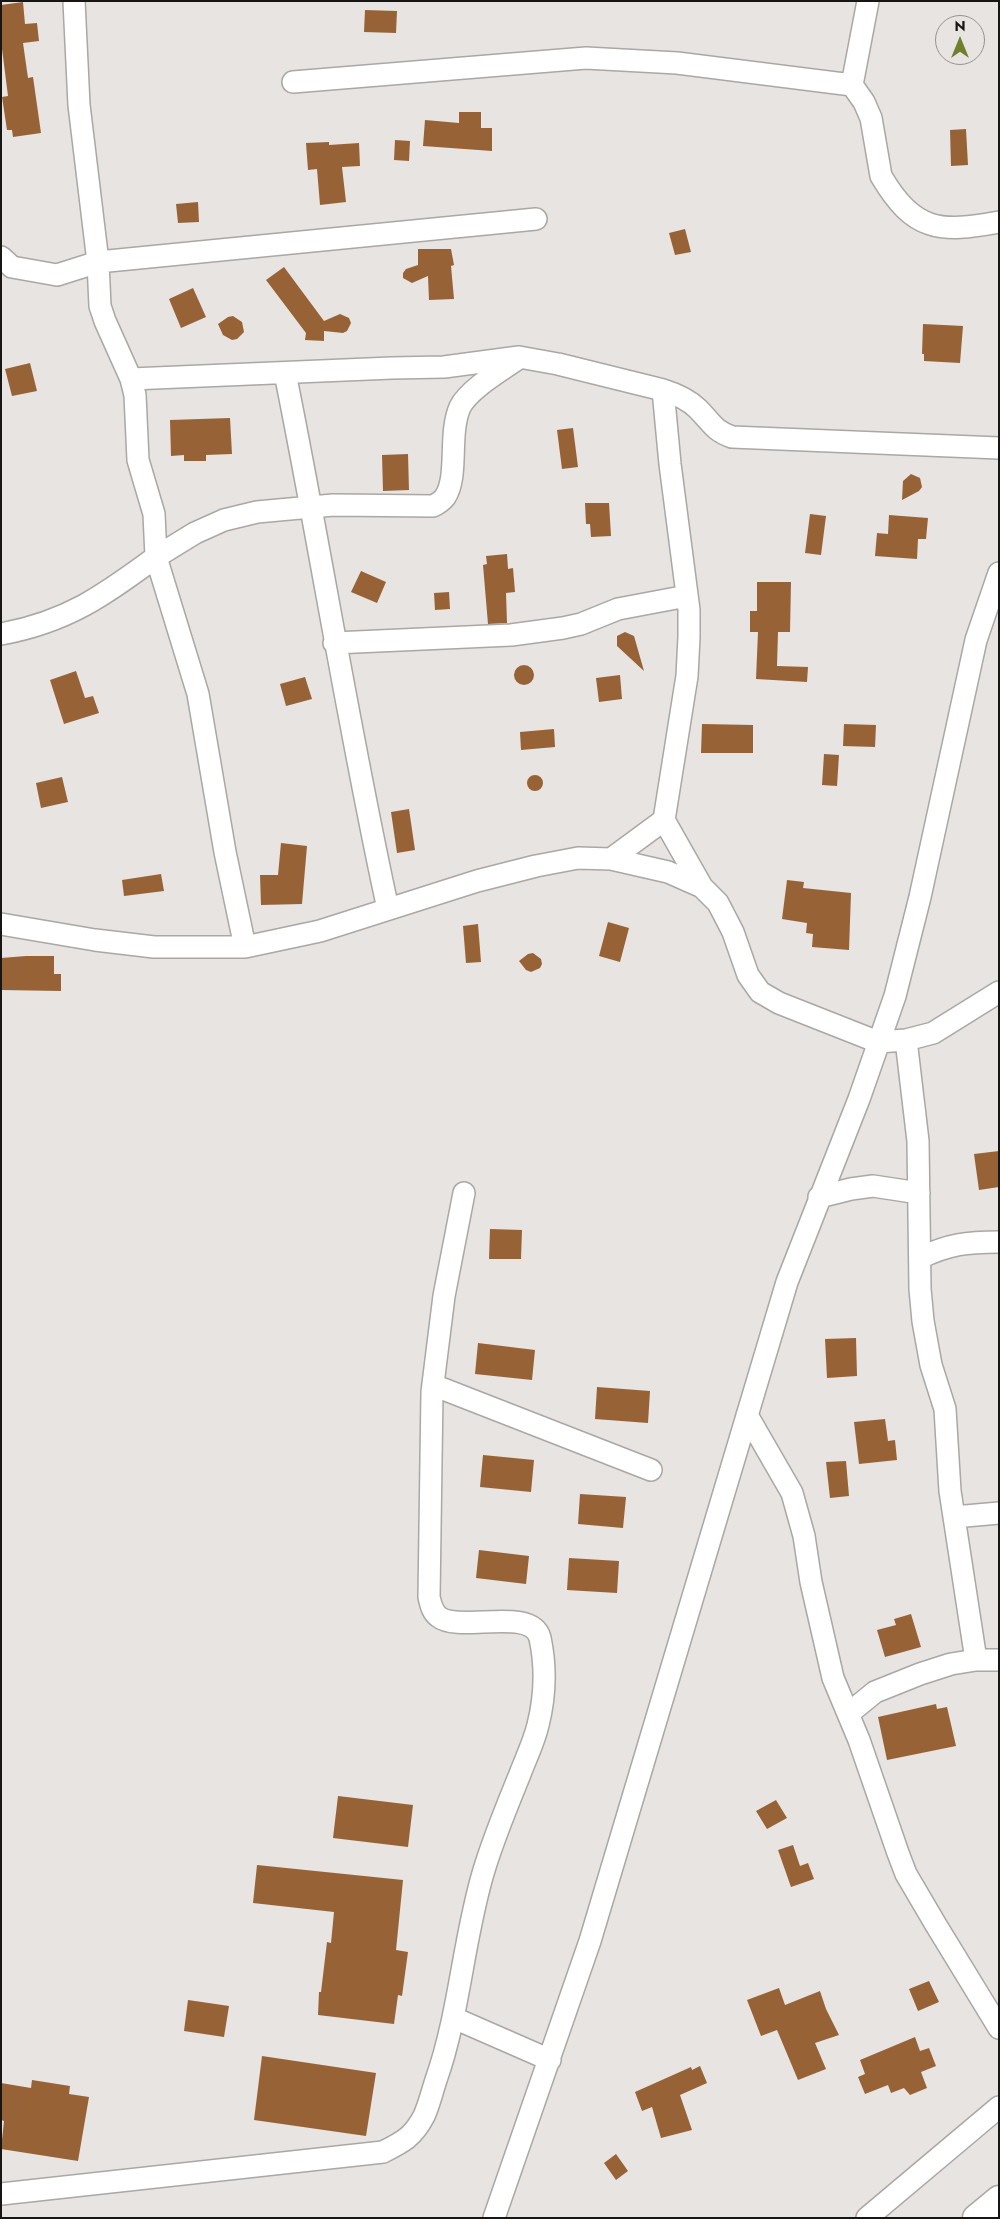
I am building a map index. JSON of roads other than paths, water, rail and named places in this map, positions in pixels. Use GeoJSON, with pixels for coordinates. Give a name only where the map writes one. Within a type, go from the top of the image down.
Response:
{"type":"FeatureCollection","features":[{"type":"Feature","properties":{"kind":"main road"},"geometry":{"type":"LineString","coordinates":[[976,2218],[999,2199]]}},
{"type":"Feature","properties":{"kind":"street"},"geometry":{"type":"LineString","coordinates":[[74,1],[80,114],[103,314],[131,379],[135,395],[138,460],[154,514],[156,558],[198,694],[225,852],[245,947]]}},
{"type":"Feature","properties":{"kind":"street"},"geometry":{"type":"LineString","coordinates":[[868,1],[852,85],[864,102],[871,118],[881,176],[900,203],[914,218],[929,225],[953,229],[999,222]]}},
{"type":"Feature","properties":{"kind":"street"},"geometry":{"type":"LineString","coordinates":[[293,82],[586,58],[677,63],[852,85]]}},
{"type":"Feature","properties":{"kind":"street"},"geometry":{"type":"LineString","coordinates":[[1,257],[12,267],[57,275],[98,262],[536,219]]}},
{"type":"Feature","properties":{"kind":"street"},"geometry":{"type":"LineString","coordinates":[[131,379],[444,367],[519,357],[558,364],[682,396],[698,409],[721,433],[732,437],[999,448]]}},
{"type":"Feature","properties":{"kind":"street"},"geometry":{"type":"LineString","coordinates":[[1,634],[31,629],[66,615],[100,598],[195,533],[224,520],[257,512],[333,505],[433,506],[444,499],[450,484],[453,438],[456,417],[461,406],[469,395],[519,357]]}},
{"type":"Feature","properties":{"kind":"street"},"geometry":{"type":"LineString","coordinates":[[285,373],[312,507],[334,643],[388,909]]}},
{"type":"Feature","properties":{"kind":"street"},"geometry":{"type":"LineString","coordinates":[[663,390],[690,637],[687,676],[664,820],[702,887],[718,903],[734,932],[748,975],[760,992],[779,1003],[878,1042],[906,1040],[933,1033],[999,992]]}},
{"type":"Feature","properties":{"kind":"street"},"geometry":{"type":"LineString","coordinates":[[494,2218],[590,1941],[787,1282],[859,1099],[895,996],[920,897],[976,640],[999,574]]}},
{"type":"Feature","properties":{"kind":"street"},"geometry":{"type":"LineString","coordinates":[[334,643],[511,635],[563,628],[581,624],[618,609],[687,596]]}},
{"type":"Feature","properties":{"kind":"street"},"geometry":{"type":"LineString","coordinates":[[611,859],[664,820]]}},
{"type":"Feature","properties":{"kind":"street"},"geometry":{"type":"LineString","coordinates":[[1,924],[96,940],[154,947],[245,947],[320,931],[477,881],[536,866],[578,858],[611,859],[668,872],[702,887]]}},
{"type":"Feature","properties":{"kind":"street"},"geometry":{"type":"LineString","coordinates":[[906,1040],[918,1141],[923,1322],[931,1365],[946,1409],[948,1467],[976,1660]]}},
{"type":"Feature","properties":{"kind":"street"},"geometry":{"type":"LineString","coordinates":[[819,1197],[873,1186],[919,1193]]}},
{"type":"Feature","properties":{"kind":"street"},"geometry":{"type":"LineString","coordinates":[[1,2194],[383,2152],[408,2140],[424,2116],[454,2018],[468,1934],[484,1871],[538,1724],[544,1664],[540,1636],[534,1628],[522,1623],[453,1621],[440,1618],[432,1611],[429,1597],[433,1384],[444,1296],[464,1193]]}},
{"type":"Feature","properties":{"kind":"street"},"geometry":{"type":"LineString","coordinates":[[920,1258],[943,1247],[977,1242],[999,1242]]}},
{"type":"Feature","properties":{"kind":"street"},"geometry":{"type":"LineString","coordinates":[[433,1384],[651,1470]]}},
{"type":"Feature","properties":{"kind":"street"},"geometry":{"type":"LineString","coordinates":[[747,1415],[792,1493],[804,1536],[811,1582],[833,1678],[906,1874],[999,2028]]}},
{"type":"Feature","properties":{"kind":"street"},"geometry":{"type":"LineString","coordinates":[[954,1516],[999,1513]]}},
{"type":"Feature","properties":{"kind":"street"},"geometry":{"type":"LineString","coordinates":[[848,1714],[875,1692],[888,1686],[951,1664],[976,1660],[999,1660]]}},
{"type":"Feature","properties":{"kind":"street"},"geometry":{"type":"LineString","coordinates":[[454,2018],[550,2060]]}},
{"type":"Feature","properties":{"kind":"street"},"geometry":{"type":"LineString","coordinates":[[867,2218],[999,2106]]}}]}
